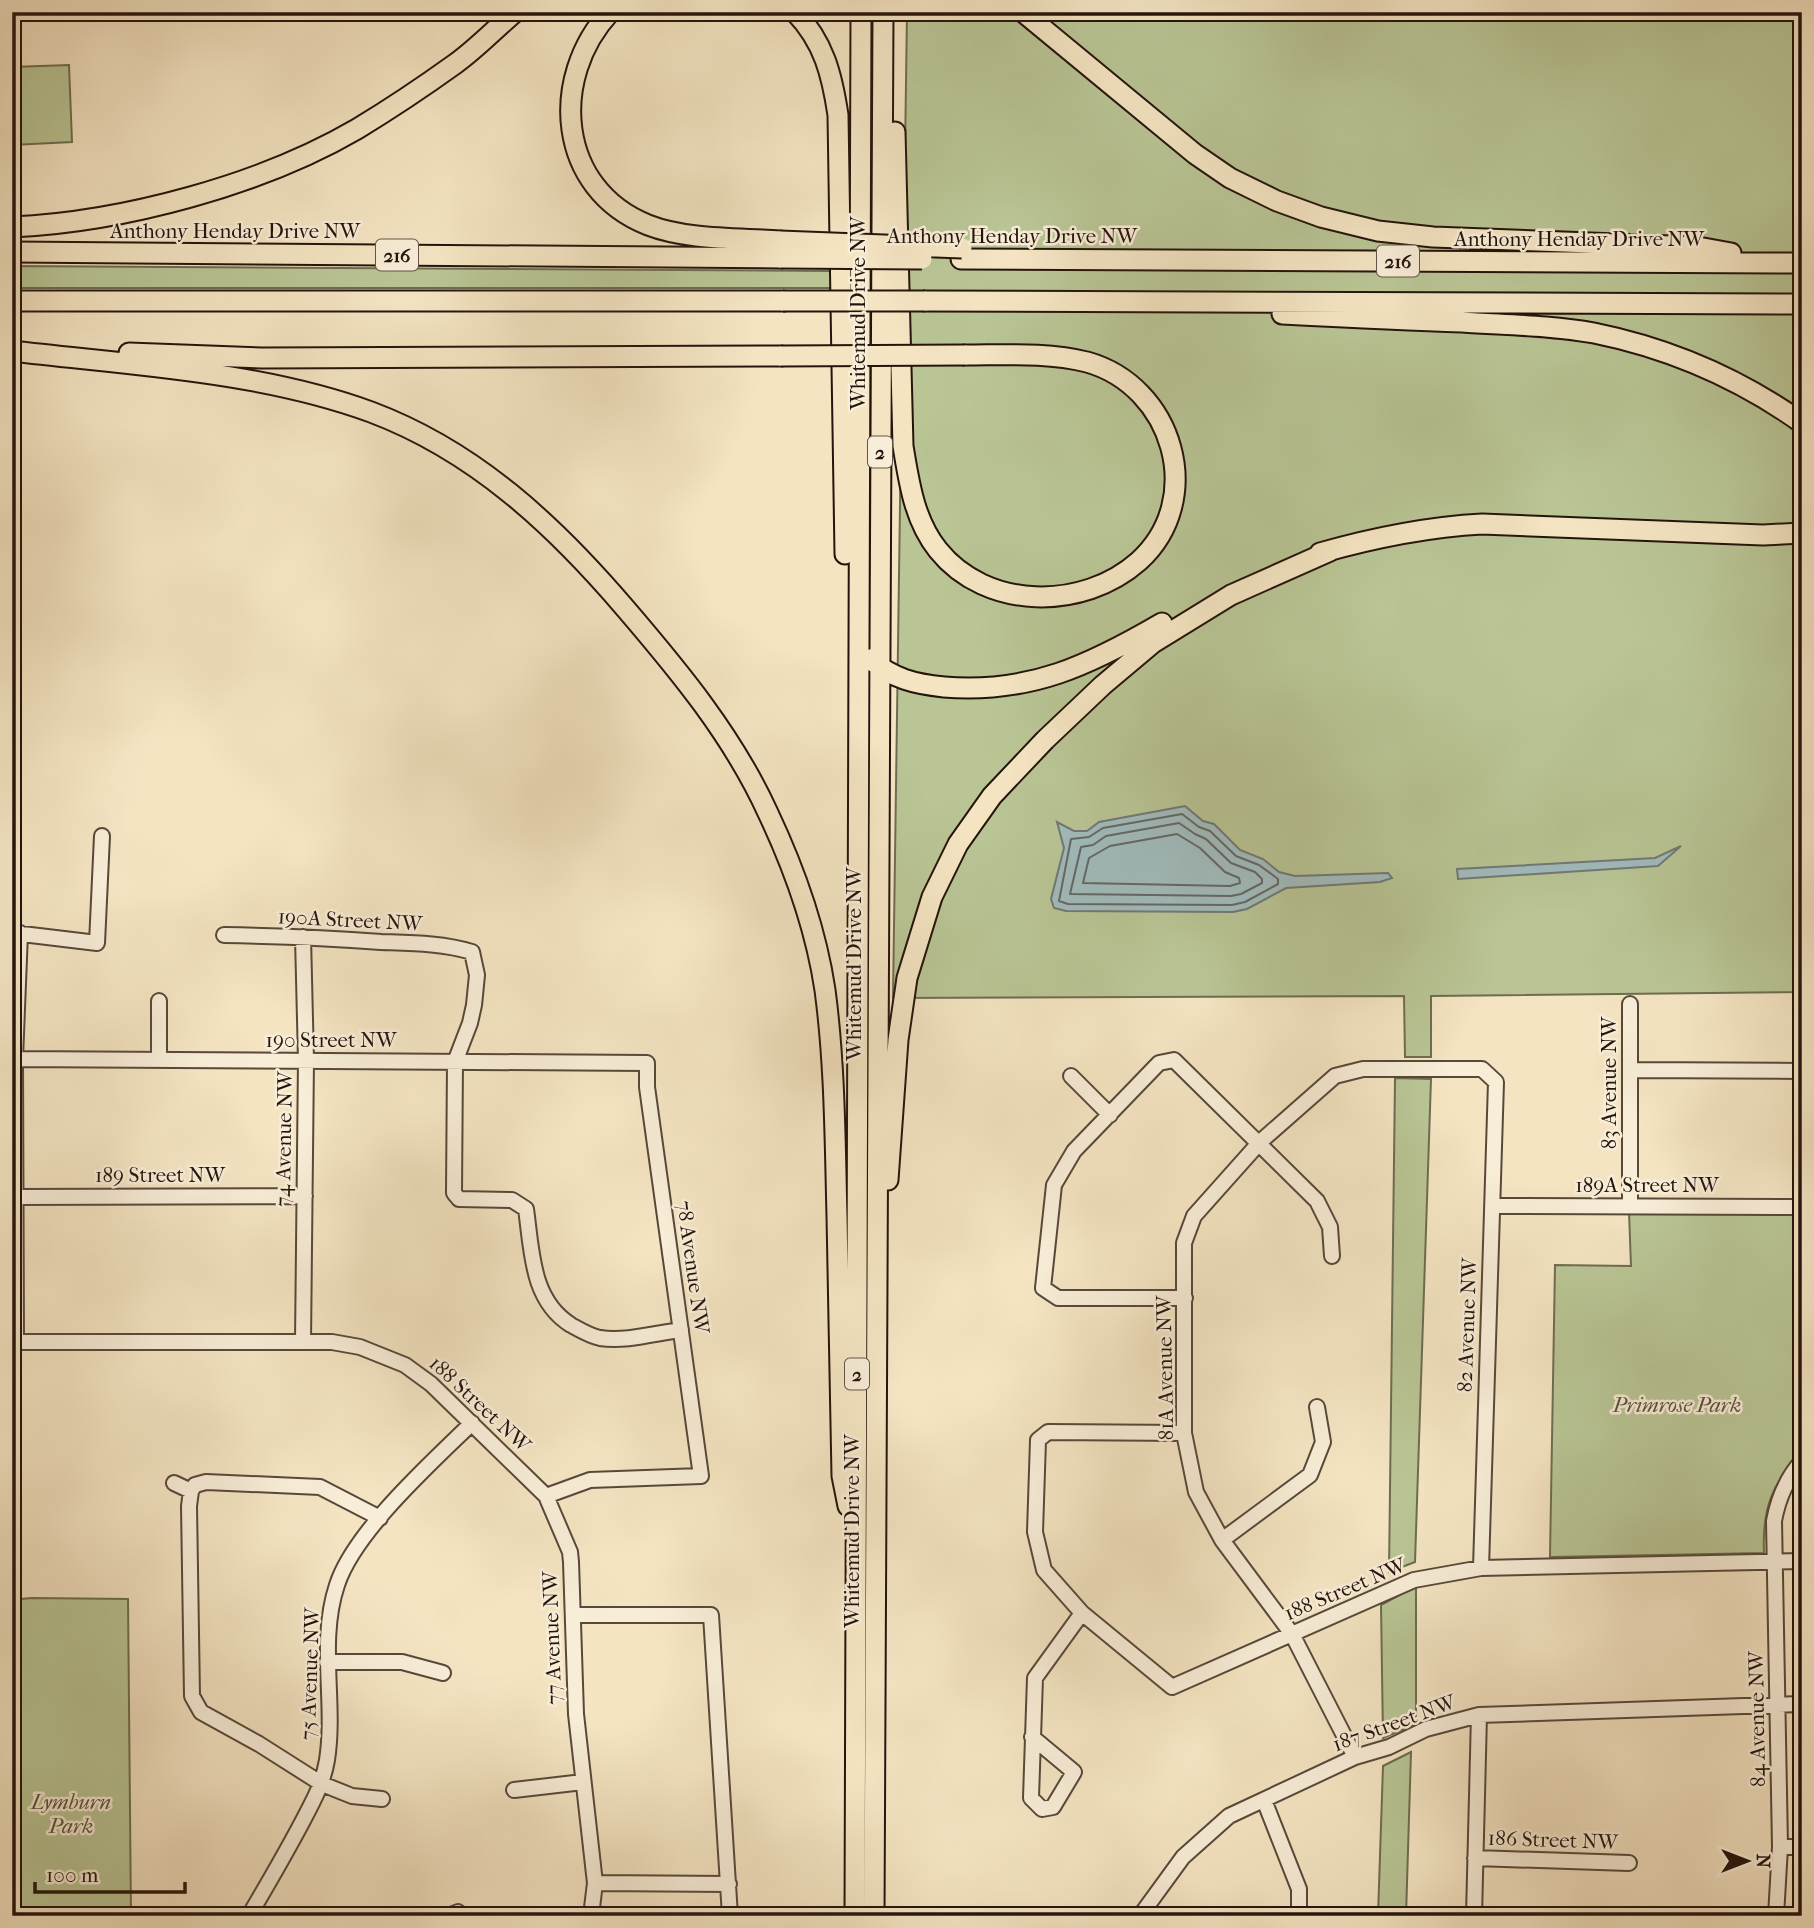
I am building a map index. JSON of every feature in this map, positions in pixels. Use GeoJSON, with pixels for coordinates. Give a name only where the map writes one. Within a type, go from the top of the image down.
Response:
{"type":"FeatureCollection","features":[{"type":"Feature","properties":{"kind":"highway"},"geometry":{"type":"LineString","coordinates":[[12,227],[93,219],[214,191],[298,158],[356,129],[457,63],[515,12]]}},
{"type":"Feature","properties":{"kind":"highway"},"geometry":{"type":"LineString","coordinates":[[610,12],[589,39],[581,55],[572,89],[570,103],[573,133],[586,173],[599,191],[617,207],[648,225],[683,234],[780,250]]}},
{"type":"Feature","properties":{"kind":"highway"},"geometry":{"type":"LineString","coordinates":[[794,12],[818,42],[826,59],[832,76],[838,115],[848,742],[858,845]]}},
{"type":"Feature","properties":{"kind":"highway","name":"Whitemud Drive NW"},"geometry":{"type":"LineString","coordinates":[[855,1916],[861,12]]}},
{"type":"Feature","properties":{"kind":"highway","name":"Whitemud Drive NW"},"geometry":{"type":"LineString","coordinates":[[874,1916],[883,12]]}},
{"type":"Feature","properties":{"kind":"highway"},"geometry":{"type":"LineString","coordinates":[[12,350],[262,358],[780,356],[965,355],[1052,356],[1088,363],[1108,371],[1147,400],[1168,436],[1175,460],[1175,487],[1162,530],[1139,561],[1100,586],[1075,594],[1029,596],[1000,591],[972,580],[937,550],[920,520],[910,494],[903,434],[892,12]]}},
{"type":"Feature","properties":{"kind":"highway"},"geometry":{"type":"LineString","coordinates":[[1023,12],[1195,154],[1242,184],[1321,218],[1404,234],[1698,247],[1793,263]]}},
{"type":"Feature","properties":{"kind":"highway","name":"Anthony Henday Drive NW"},"geometry":{"type":"LineString","coordinates":[[12,252],[780,250],[962,253],[1013,259],[1793,263]]}},
{"type":"Feature","properties":{"kind":"highway","name":"216"},"geometry":{"type":"LineString","coordinates":[[12,302],[1802,304]]}},
{"type":"Feature","properties":{"kind":"highway"},"geometry":{"type":"LineString","coordinates":[[1202,302],[1229,312],[1524,325],[1593,333],[1633,342],[1713,372],[1754,392],[1802,423]]}},
{"type":"Feature","properties":{"kind":"highway"},"geometry":{"type":"LineString","coordinates":[[12,350],[213,374],[310,394],[365,410],[417,432],[453,451],[488,475],[545,521],[587,563],[700,699],[735,751],[768,812],[804,906],[824,986],[832,1055],[835,1121],[842,1476],[857,1550]]}},
{"type":"Feature","properties":{"kind":"highway"},"geometry":{"type":"LineString","coordinates":[[858,646],[878,667],[896,678],[918,685],[962,688],[1025,684],[1071,670],[1116,650],[1226,587],[1274,567],[1423,529],[1482,524],[1763,535],[1802,533]]}},
{"type":"Feature","properties":{"kind":"highway"},"geometry":{"type":"LineString","coordinates":[[875,1379],[893,1107],[907,978],[932,897],[958,844],[992,796],[1045,740],[1103,685],[1153,643],[1231,595],[1330,551]]}},
{"type":"Feature","properties":{"kind":"street"},"geometry":{"type":"LineString","coordinates":[[14,1342],[16,933],[97,943],[102,836]]}},
{"type":"Feature","properties":{"kind":"street","name":"190A Street NW"},"geometry":{"type":"LineString","coordinates":[[224,935],[303,937],[455,947],[472,952],[477,975],[474,1005],[455,1062]]}},
{"type":"Feature","properties":{"kind":"street","name":"74 Avenue NW"},"geometry":{"type":"LineString","coordinates":[[303,937],[306,1060],[303,1342]]}},
{"type":"Feature","properties":{"kind":"street"},"geometry":{"type":"LineString","coordinates":[[159,1001],[159,1060]]}},
{"type":"Feature","properties":{"kind":"street","name":"83 Avenue NW"},"geometry":{"type":"LineString","coordinates":[[1630,1004],[1630,1205]]}},
{"type":"Feature","properties":{"kind":"street","name":"190 Street NW"},"geometry":{"type":"LineString","coordinates":[[15,1059],[647,1063]]}},
{"type":"Feature","properties":{"kind":"street"},"geometry":{"type":"LineString","coordinates":[[1185,1298],[1058,1298],[1043,1288],[1054,1185],[1074,1151],[1159,1063],[1174,1060],[1317,1201],[1330,1227],[1332,1256]]}},
{"type":"Feature","properties":{"kind":"street"},"geometry":{"type":"LineString","coordinates":[[455,1062],[454,1193],[459,1199],[512,1200],[526,1209],[535,1271],[550,1307],[581,1331],[600,1338],[681,1330]]}},
{"type":"Feature","properties":{"kind":"street","name":"78 Avenue NW"},"geometry":{"type":"LineString","coordinates":[[546,1496],[590,1479],[701,1476],[647,1087],[647,1063]]}},
{"type":"Feature","properties":{"kind":"street","name":"81A Avenue NW"},"geometry":{"type":"LineString","coordinates":[[1355,1757],[1292,1634],[1222,1540],[1196,1492],[1184,1433],[1184,1243],[1194,1216],[1260,1142],[1335,1076],[1363,1069],[1482,1069],[1496,1082]]}},
{"type":"Feature","properties":{"kind":"street"},"geometry":{"type":"LineString","coordinates":[[1630,1070],[1802,1071]]}},
{"type":"Feature","properties":{"kind":"street"},"geometry":{"type":"LineString","coordinates":[[1071,1076],[1110,1115]]}},
{"type":"Feature","properties":{"kind":"street","name":"82 Avenue NW"},"geometry":{"type":"LineString","coordinates":[[1481,1568],[1496,1082]]}},
{"type":"Feature","properties":{"kind":"street","name":"189 Street NW"},"geometry":{"type":"LineString","coordinates":[[16,1197],[305,1196]]}},
{"type":"Feature","properties":{"kind":"street","name":"189A Street NW"},"geometry":{"type":"LineString","coordinates":[[1492,1206],[1802,1207]]}},
{"type":"Feature","properties":{"kind":"street","name":"188 Street NW"},"geometry":{"type":"LineString","coordinates":[[14,1342],[332,1342],[360,1346],[405,1365],[431,1384],[546,1496]]}},
{"type":"Feature","properties":{"kind":"street"},"geometry":{"type":"LineString","coordinates":[[1222,1540],[1310,1475],[1323,1442],[1317,1407]]}},
{"type":"Feature","properties":{"kind":"street","name":"75 Avenue NW"},"geometry":{"type":"LineString","coordinates":[[249,1916],[322,1784],[329,1738],[329,1618],[337,1585],[350,1556],[421,1473],[472,1423]]}},
{"type":"Feature","properties":{"kind":"street","name":"188 Street NW"},"geometry":{"type":"LineString","coordinates":[[1184,1433],[1048,1432],[1038,1440],[1035,1532],[1044,1570],[1082,1614],[1172,1687],[1414,1580],[1481,1568],[1802,1562]]}},
{"type":"Feature","properties":{"kind":"street","name":"84 Avenue NW"},"geometry":{"type":"LineString","coordinates":[[1776,1916],[1780,1847],[1774,1521],[1785,1486],[1802,1461]]}},
{"type":"Feature","properties":{"kind":"street"},"geometry":{"type":"LineString","coordinates":[[380,1518],[320,1487],[206,1482],[195,1485],[191,1491],[189,1506],[192,1696],[196,1706],[208,1717],[259,1744],[322,1784],[352,1796],[382,1799]]}},
{"type":"Feature","properties":{"kind":"street"},"geometry":{"type":"LineString","coordinates":[[174,1483],[191,1491]]}},
{"type":"Feature","properties":{"kind":"street","name":"77 Avenue NW"},"geometry":{"type":"LineString","coordinates":[[546,1496],[569,1552],[576,1714],[595,1883],[591,1916]]}},
{"type":"Feature","properties":{"kind":"street"},"geometry":{"type":"LineString","coordinates":[[1032,1737],[1074,1772],[1053,1807],[1042,1809],[1031,1798],[1032,1737],[1035,1678],[1082,1614]]}},
{"type":"Feature","properties":{"kind":"street"},"geometry":{"type":"LineString","coordinates":[[573,1615],[712,1615],[730,1916]]}},
{"type":"Feature","properties":{"kind":"street"},"geometry":{"type":"LineString","coordinates":[[327,1662],[402,1662],[443,1673]]}},
{"type":"Feature","properties":{"kind":"street","name":"187 Street NW"},"geometry":{"type":"LineString","coordinates":[[1140,1916],[1183,1857],[1230,1816],[1355,1757],[1389,1746],[1426,1729],[1479,1715],[1802,1704]]}},
{"type":"Feature","properties":{"kind":"street"},"geometry":{"type":"LineString","coordinates":[[1474,1916],[1479,1715]]}},
{"type":"Feature","properties":{"kind":"street"},"geometry":{"type":"LineString","coordinates":[[514,1790],[583,1782]]}},
{"type":"Feature","properties":{"kind":"street"},"geometry":{"type":"LineString","coordinates":[[1264,1800],[1298,1889],[1299,1916]]}},
{"type":"Feature","properties":{"kind":"street"},"geometry":{"type":"LineString","coordinates":[[1780,1847],[1802,1847]]}},
{"type":"Feature","properties":{"kind":"street","name":"186 Street NW"},"geometry":{"type":"LineString","coordinates":[[1475,1858],[1629,1863]]}},
{"type":"Feature","properties":{"kind":"street"},"geometry":{"type":"LineString","coordinates":[[595,1883],[729,1884]]}},
{"type":"Feature","properties":{"kind":"green space"},"geometry":{"type":"Polygon","coordinates":[[[907,12],[1802,12],[1802,992],[1431,996],[1431,1057],[1405,1057],[1404,996],[893,998],[907,12]]]}},
{"type":"Feature","properties":{"kind":"green space"},"geometry":{"type":"Polygon","coordinates":[[[69,65],[72,142],[12,145],[12,67],[69,65]]]}},
{"type":"Feature","properties":{"kind":"green space"},"geometry":{"type":"Polygon","coordinates":[[[12,266],[832,271],[831,288],[12,288],[12,266]]]}},
{"type":"Feature","properties":{"kind":"green space"},"geometry":{"type":"Polygon","coordinates":[[[1395,1078],[1431,1079],[1415,1562],[1389,1572],[1395,1078]]]}},
{"type":"Feature","properties":{"kind":"green space","name":"Primrose Park"},"geometry":{"type":"Polygon","coordinates":[[[1629,1212],[1802,1215],[1802,1451],[1783,1475],[1771,1498],[1765,1523],[1764,1553],[1550,1557],[1555,1265],[1631,1266],[1629,1212]]]}},
{"type":"Feature","properties":{"kind":"green space"},"geometry":{"type":"Polygon","coordinates":[[[1416,1586],[1416,1724],[1383,1738],[1381,1605],[1416,1586]]]}},
{"type":"Feature","properties":{"kind":"green space","name":"Lymburn Park"},"geometry":{"type":"Polygon","coordinates":[[[128,1599],[131,1916],[12,1916],[12,1600],[128,1599]]]}},
{"type":"Feature","properties":{"kind":"green space"},"geometry":{"type":"Polygon","coordinates":[[[1411,1752],[1406,1916],[1378,1916],[1383,1766],[1411,1752]]]}},
{"type":"Feature","properties":{"kind":"water"},"geometry":{"type":"Polygon","coordinates":[[[1185,806],[1203,821],[1214,824],[1240,850],[1263,859],[1279,872],[1295,876],[1388,873],[1392,878],[1380,882],[1286,888],[1247,909],[1233,912],[1066,911],[1054,908],[1051,899],[1064,848],[1057,822],[1074,831],[1087,831],[1099,822],[1185,806]]]}},
{"type":"Feature","properties":{"kind":"water"},"geometry":{"type":"Polygon","coordinates":[[[1681,846],[1658,866],[1458,879],[1457,869],[1655,858],[1681,846]]]}}]}
